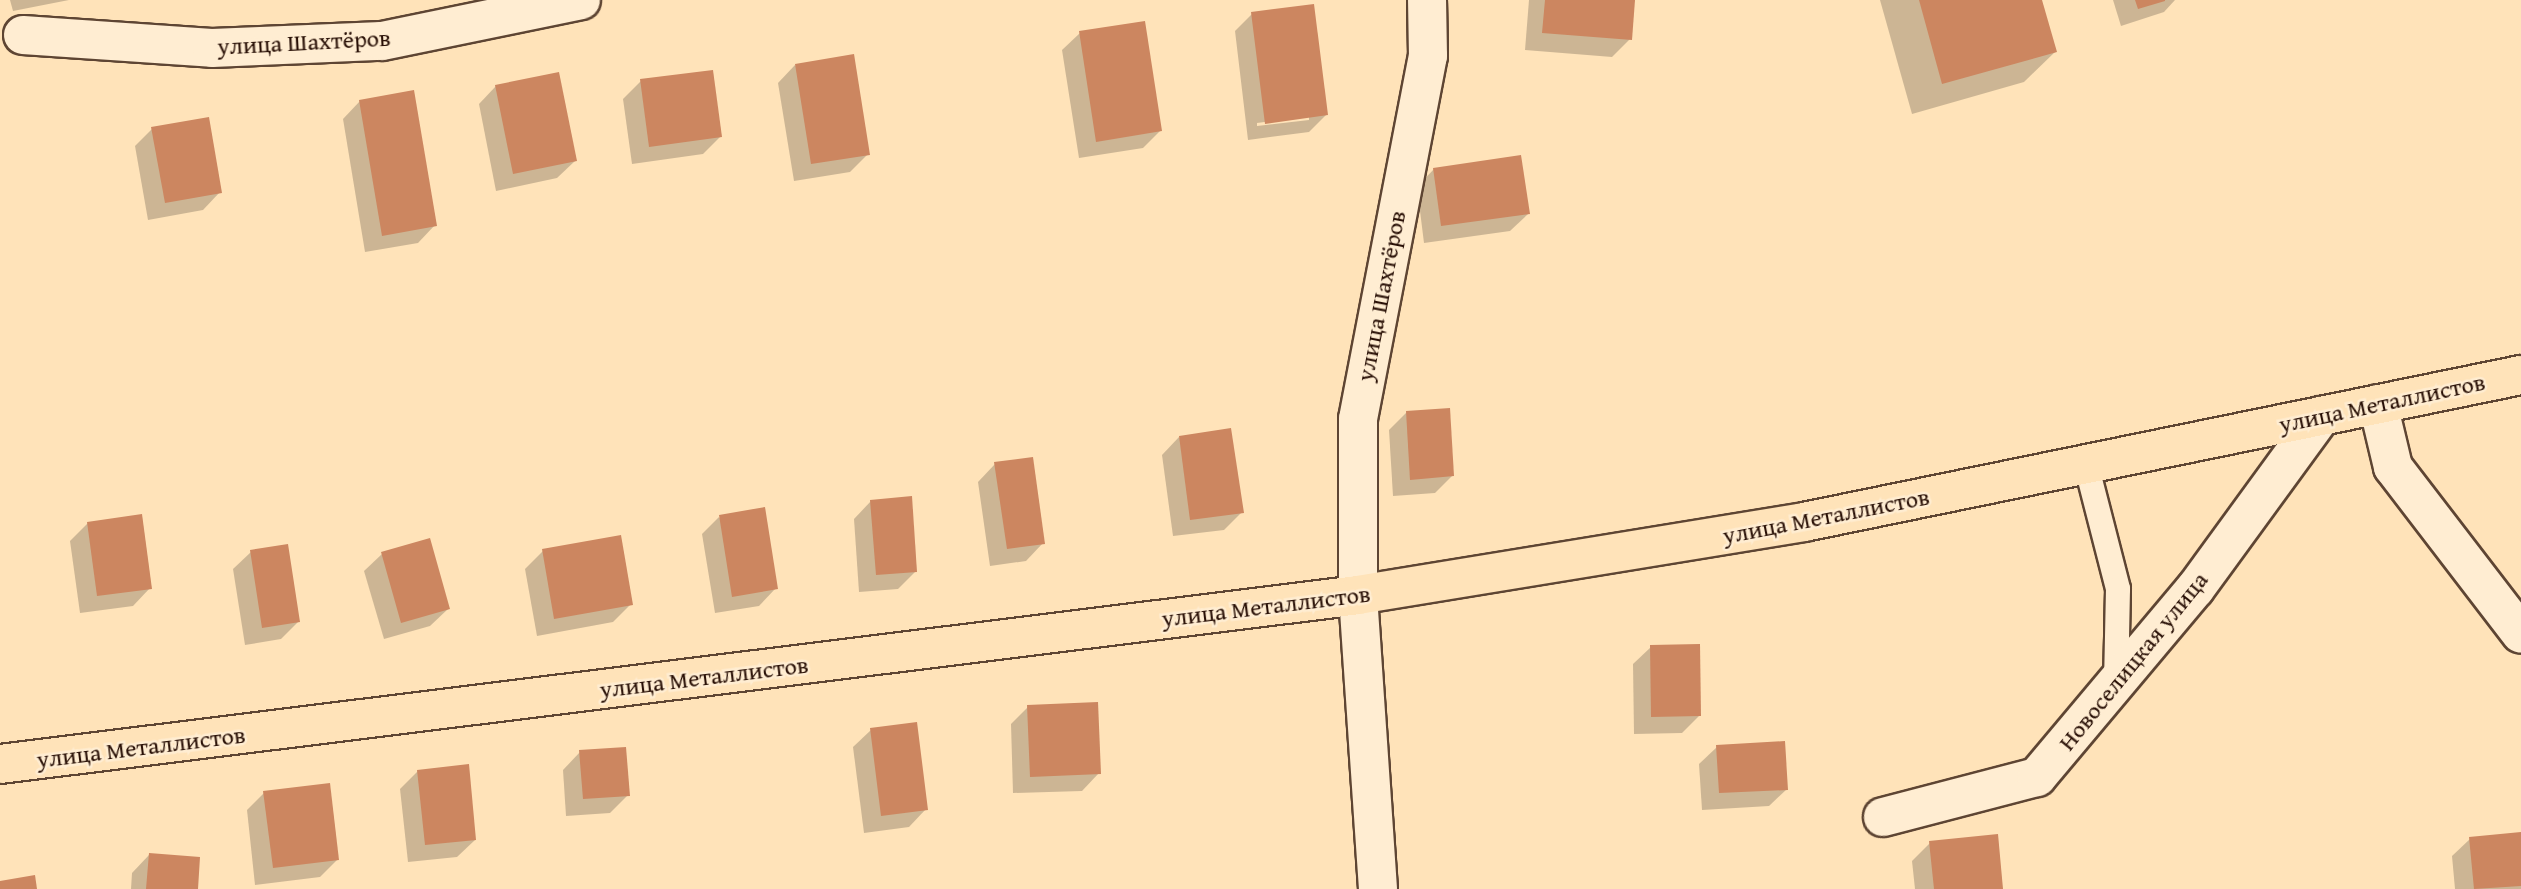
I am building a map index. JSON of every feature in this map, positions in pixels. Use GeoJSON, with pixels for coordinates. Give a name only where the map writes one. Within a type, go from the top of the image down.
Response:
{"type":"FeatureCollection","features":[{"type":"Feature","properties":{"kind":"main road","name":"улица Металлистов"},"geometry":{"type":"LineString","coordinates":[[0,764],[1358,595],[1804,522],[2521,375]]}},
{"type":"Feature","properties":{"kind":"street","name":"улица Шахтёров"},"geometry":{"type":"LineString","coordinates":[[23,35],[212,48],[382,41],[581,0]]}},
{"type":"Feature","properties":{"kind":"street","name":"улица Шахтёров"},"geometry":{"type":"LineString","coordinates":[[1378,889],[1358,595],[1358,418],[1428,56],[1427,0]]}},
{"type":"Feature","properties":{"kind":"street"},"geometry":{"type":"LineString","coordinates":[[2378,404],[2393,467],[2521,634]]}},
{"type":"Feature","properties":{"kind":"street","name":"Новоселицкая улица"},"geometry":{"type":"LineString","coordinates":[[1883,817],[2038,777],[2195,589],[2321,416]]}},
{"type":"Feature","properties":{"kind":"lane"},"geometry":{"type":"LineString","coordinates":[[2086,464],[2118,590],[2116,684]]}},
{"type":"Feature","properties":{"kind":"building"},"geometry":{"type":"Polygon","coordinates":[[[1545,0],[1635,0],[1632,40],[1542,33],[1545,0]]]}},
{"type":"Feature","properties":{"kind":"building"},"geometry":{"type":"Polygon","coordinates":[[[1919,0],[2042,0],[2057,52],[1942,84],[1919,0]]]}},
{"type":"Feature","properties":{"kind":"building"},"geometry":{"type":"Polygon","coordinates":[[[2135,0],[2165,0],[2165,1],[2138,9],[2135,0]]]}},
{"type":"Feature","properties":{"kind":"building"},"geometry":{"type":"Polygon","coordinates":[[[1314,4],[1328,115],[1265,124],[1251,12],[1314,4]]]}},
{"type":"Feature","properties":{"kind":"building"},"geometry":{"type":"Polygon","coordinates":[[[1145,21],[1162,131],[1096,142],[1079,31],[1145,21]]]}},
{"type":"Feature","properties":{"kind":"building"},"geometry":{"type":"Polygon","coordinates":[[[854,54],[870,155],[811,164],[795,64],[854,54]]]}},
{"type":"Feature","properties":{"kind":"building"},"geometry":{"type":"Polygon","coordinates":[[[713,70],[722,137],[649,147],[640,79],[713,70]]]}},
{"type":"Feature","properties":{"kind":"building"},"geometry":{"type":"Polygon","coordinates":[[[559,72],[577,161],[513,174],[495,85],[559,72]]]}},
{"type":"Feature","properties":{"kind":"building"},"geometry":{"type":"Polygon","coordinates":[[[414,90],[437,226],[382,236],[359,100],[414,90]]]}},
{"type":"Feature","properties":{"kind":"building"},"geometry":{"type":"Polygon","coordinates":[[[209,117],[222,193],[165,203],[151,127],[209,117]]]}},
{"type":"Feature","properties":{"kind":"building"},"geometry":{"type":"Polygon","coordinates":[[[1521,155],[1530,214],[1441,226],[1433,168],[1521,155]]]}},
{"type":"Feature","properties":{"kind":"building"},"geometry":{"type":"Polygon","coordinates":[[[1450,408],[1454,476],[1410,480],[1406,411],[1450,408]]]}},
{"type":"Feature","properties":{"kind":"building"},"geometry":{"type":"Polygon","coordinates":[[[1231,428],[1244,513],[1190,520],[1179,436],[1231,428]]]}},
{"type":"Feature","properties":{"kind":"building"},"geometry":{"type":"Polygon","coordinates":[[[1033,457],[1045,544],[1007,549],[994,462],[1033,457]]]}},
{"type":"Feature","properties":{"kind":"building"},"geometry":{"type":"Polygon","coordinates":[[[912,496],[917,572],[876,575],[870,500],[912,496]]]}},
{"type":"Feature","properties":{"kind":"building"},"geometry":{"type":"Polygon","coordinates":[[[765,507],[778,589],[732,597],[719,515],[765,507]]]}},
{"type":"Feature","properties":{"kind":"building"},"geometry":{"type":"Polygon","coordinates":[[[142,514],[152,589],[97,596],[87,522],[142,514]]]}},
{"type":"Feature","properties":{"kind":"building"},"geometry":{"type":"Polygon","coordinates":[[[621,535],[633,605],[554,619],[542,549],[621,535]]]}},
{"type":"Feature","properties":{"kind":"building"},"geometry":{"type":"Polygon","coordinates":[[[430,538],[450,609],[401,623],[381,552],[430,538]]]}},
{"type":"Feature","properties":{"kind":"building"},"geometry":{"type":"Polygon","coordinates":[[[288,544],[300,622],[262,628],[250,550],[288,544]]]}},
{"type":"Feature","properties":{"kind":"building"},"geometry":{"type":"Polygon","coordinates":[[[1700,644],[1701,716],[1651,717],[1650,645],[1700,644]]]}},
{"type":"Feature","properties":{"kind":"building"},"geometry":{"type":"Polygon","coordinates":[[[1098,702],[1101,774],[1030,777],[1027,705],[1098,702]]]}},
{"type":"Feature","properties":{"kind":"building"},"geometry":{"type":"Polygon","coordinates":[[[917,722],[928,810],[881,816],[870,728],[917,722]]]}},
{"type":"Feature","properties":{"kind":"building"},"geometry":{"type":"Polygon","coordinates":[[[1785,741],[1788,790],[1719,793],[1716,745],[1785,741]]]}},
{"type":"Feature","properties":{"kind":"building"},"geometry":{"type":"Polygon","coordinates":[[[626,747],[630,796],[583,799],[579,750],[626,747]]]}},
{"type":"Feature","properties":{"kind":"building"},"geometry":{"type":"Polygon","coordinates":[[[469,764],[476,840],[425,845],[417,770],[469,764]]]}},
{"type":"Feature","properties":{"kind":"building"},"geometry":{"type":"Polygon","coordinates":[[[330,783],[339,860],[273,868],[263,791],[330,783]]]}},
{"type":"Feature","properties":{"kind":"building"},"geometry":{"type":"Polygon","coordinates":[[[2521,832],[2521,886],[2474,889],[2469,837],[2521,832]]]}},
{"type":"Feature","properties":{"kind":"building"},"geometry":{"type":"Polygon","coordinates":[[[1998,834],[2003,889],[1934,889],[1929,841],[1998,834]]]}},
{"type":"Feature","properties":{"kind":"building"},"geometry":{"type":"Polygon","coordinates":[[[149,853],[200,857],[198,889],[146,889],[149,853]]]}},
{"type":"Feature","properties":{"kind":"building"},"geometry":{"type":"Polygon","coordinates":[[[35,875],[37,889],[0,889],[0,881],[35,875]]]}}]}
